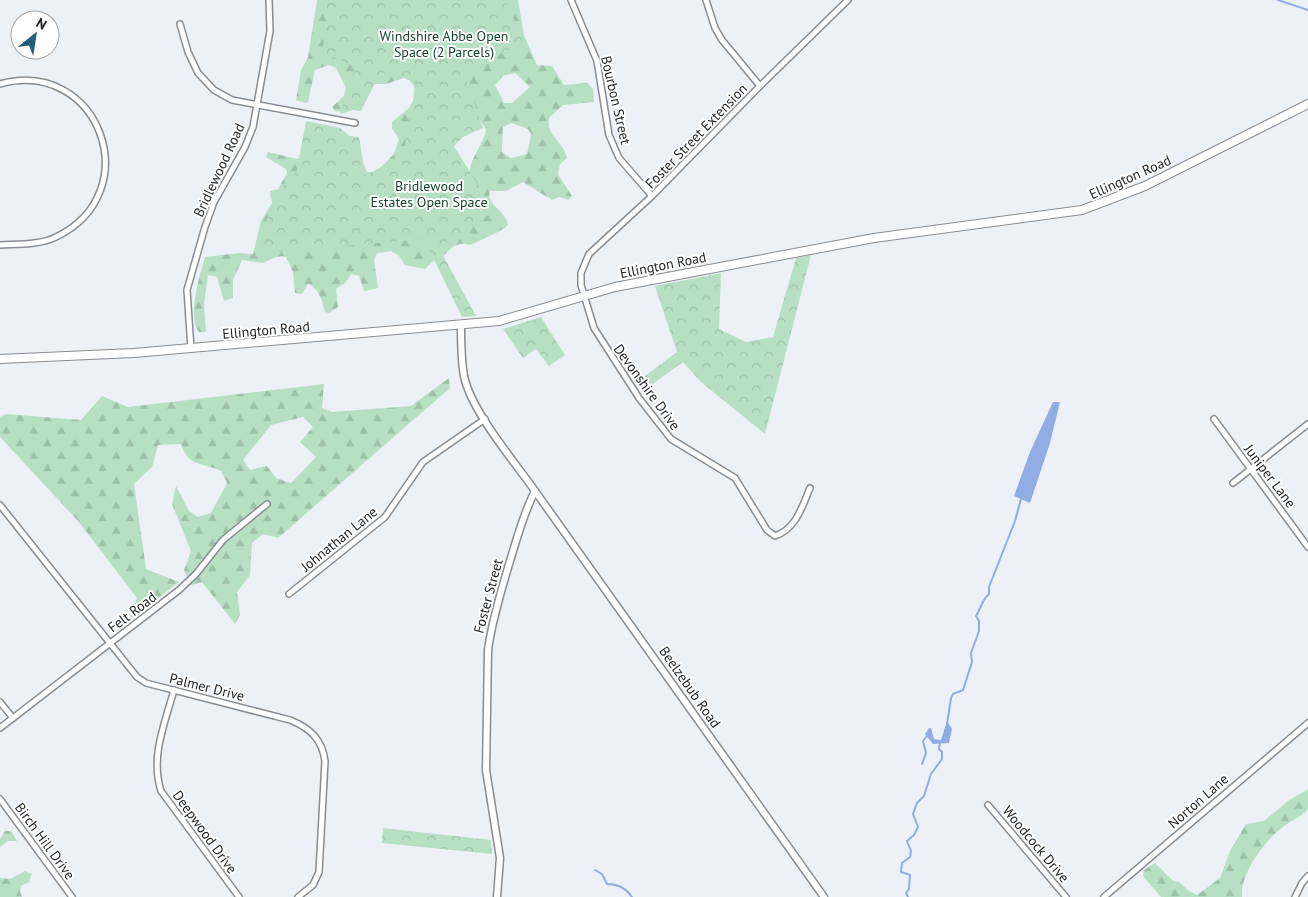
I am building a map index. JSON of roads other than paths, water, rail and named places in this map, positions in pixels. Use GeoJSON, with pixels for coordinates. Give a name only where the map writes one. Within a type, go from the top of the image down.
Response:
{"type":"FeatureCollection","features":[{"type":"Feature","properties":{"kind":"main road","name":"Ellington Road"},"geometry":{"type":"LineString","coordinates":[[0,358],[191,349],[499,321],[616,287],[874,238],[1082,210],[1145,186],[1308,104]]}},
{"type":"Feature","properties":{"kind":"street","name":"Bridlewood Road"},"geometry":{"type":"LineString","coordinates":[[191,349],[187,290],[214,202],[245,147],[258,106],[270,31],[269,0]]}},
{"type":"Feature","properties":{"kind":"street","name":"Bourbon Street"},"geometry":{"type":"LineString","coordinates":[[571,0],[597,60],[609,135],[619,158],[652,196]]}},
{"type":"Feature","properties":{"kind":"street"},"geometry":{"type":"LineString","coordinates":[[706,0],[715,28],[722,40],[760,86]]}},
{"type":"Feature","properties":{"kind":"street","name":"Foster Street Extension"},"geometry":{"type":"LineString","coordinates":[[584,296],[581,272],[589,254],[652,196],[848,0]]}},
{"type":"Feature","properties":{"kind":"street"},"geometry":{"type":"LineString","coordinates":[[180,24],[188,52],[204,79],[214,90],[232,100],[355,123]]}},
{"type":"Feature","properties":{"kind":"street"},"geometry":{"type":"LineString","coordinates":[[0,84],[25,80],[50,83],[72,95],[92,115],[102,136],[106,160],[105,181],[96,201],[80,222],[55,237],[27,244],[0,245]]}},
{"type":"Feature","properties":{"kind":"street","name":"Devonshire Drive"},"geometry":{"type":"LineString","coordinates":[[584,296],[594,328],[604,346],[662,428],[671,439],[688,451],[735,478],[767,530],[775,536],[784,533],[795,522],[810,488]]}},
{"type":"Feature","properties":{"kind":"street"},"geometry":{"type":"LineString","coordinates":[[461,325],[464,377],[485,419],[536,492]]}},
{"type":"Feature","properties":{"kind":"street","name":"Johnathan Lane"},"geometry":{"type":"LineString","coordinates":[[290,594],[385,517],[423,462],[485,419]]}},
{"type":"Feature","properties":{"kind":"street","name":"Juniper Lane"},"geometry":{"type":"LineString","coordinates":[[1214,419],[1308,547]]}},
{"type":"Feature","properties":{"kind":"street"},"geometry":{"type":"LineString","coordinates":[[1233,484],[1308,424]]}},
{"type":"Feature","properties":{"kind":"street","name":"Foster Street"},"geometry":{"type":"LineString","coordinates":[[497,897],[500,858],[486,770],[488,650],[490,631],[504,582],[521,527],[536,492]]}},
{"type":"Feature","properties":{"kind":"street","name":"Beelzebub Road"},"geometry":{"type":"LineString","coordinates":[[536,492],[824,897]]}},
{"type":"Feature","properties":{"kind":"street","name":"Felt Road"},"geometry":{"type":"LineString","coordinates":[[0,728],[179,590],[196,574],[218,545],[267,504]]}},
{"type":"Feature","properties":{"kind":"street","name":"Palmer Drive"},"geometry":{"type":"LineString","coordinates":[[0,505],[137,676],[146,682],[290,720],[307,727],[320,744],[325,761],[319,872],[313,885],[298,897]]}},
{"type":"Feature","properties":{"kind":"street","name":"Deepwood Drive"},"geometry":{"type":"LineString","coordinates":[[174,690],[156,764],[157,778],[161,791],[239,897]]}},
{"type":"Feature","properties":{"kind":"street"},"geometry":{"type":"LineString","coordinates":[[0,702],[13,718]]}},
{"type":"Feature","properties":{"kind":"street","name":"Norton Lane"},"geometry":{"type":"LineString","coordinates":[[1104,897],[1308,723]]}},
{"type":"Feature","properties":{"kind":"street","name":"Birch Hill Drive"},"geometry":{"type":"LineString","coordinates":[[0,799],[72,897]]}},
{"type":"Feature","properties":{"kind":"street","name":"Woodcock Drive"},"geometry":{"type":"LineString","coordinates":[[988,805],[1066,897]]}},
{"type":"Feature","properties":{"kind":"street"},"geometry":{"type":"LineString","coordinates":[[1296,897],[1302,883],[1308,876]]}},
{"type":"Feature","properties":{"kind":"water"},"geometry":{"type":"Polygon","coordinates":[[[1053,402],[1060,402],[1050,443],[1030,503],[1014,496],[1030,452],[1053,402]]]}},
{"type":"Feature","properties":{"kind":"water"},"geometry":{"type":"Polygon","coordinates":[[[947,721],[952,729],[949,743],[933,744],[925,734],[931,728],[934,739],[941,740],[947,721]]]}},
{"type":"Feature","properties":{"kind":"waterway"},"geometry":{"type":"LineString","coordinates":[[1278,0],[1308,10]]}},
{"type":"Feature","properties":{"kind":"waterway"},"geometry":{"type":"LineString","coordinates":[[947,724],[951,698],[953,694],[963,690],[972,662],[971,653],[979,631],[979,621],[976,616],[983,601],[989,594],[989,587],[1015,521],[1021,499]]}},
{"type":"Feature","properties":{"kind":"waterway"},"geometry":{"type":"LineString","coordinates":[[922,764],[926,753],[923,741],[927,736],[930,737]]}},
{"type":"Feature","properties":{"kind":"waterway"},"geometry":{"type":"LineString","coordinates":[[908,897],[906,893],[909,889],[910,875],[901,872],[902,863],[910,857],[911,851],[907,841],[914,835],[918,827],[913,814],[917,803],[924,796],[931,774],[942,759],[942,752],[939,749],[940,743]]}},
{"type":"Feature","properties":{"kind":"waterway"},"geometry":{"type":"LineString","coordinates":[[595,870],[602,874],[607,884],[621,887],[632,897]]}},
{"type":"Feature","properties":{"kind":"park label","name":"Windshire Abbe Open Space (2 Parcels)"},"geometry":{"type":"Point","coordinates":[444,44]}},
{"type":"Feature","properties":{"kind":"park label","name":"Bridlewood Estates Open Space"},"geometry":{"type":"Point","coordinates":[429,194]}}]}
